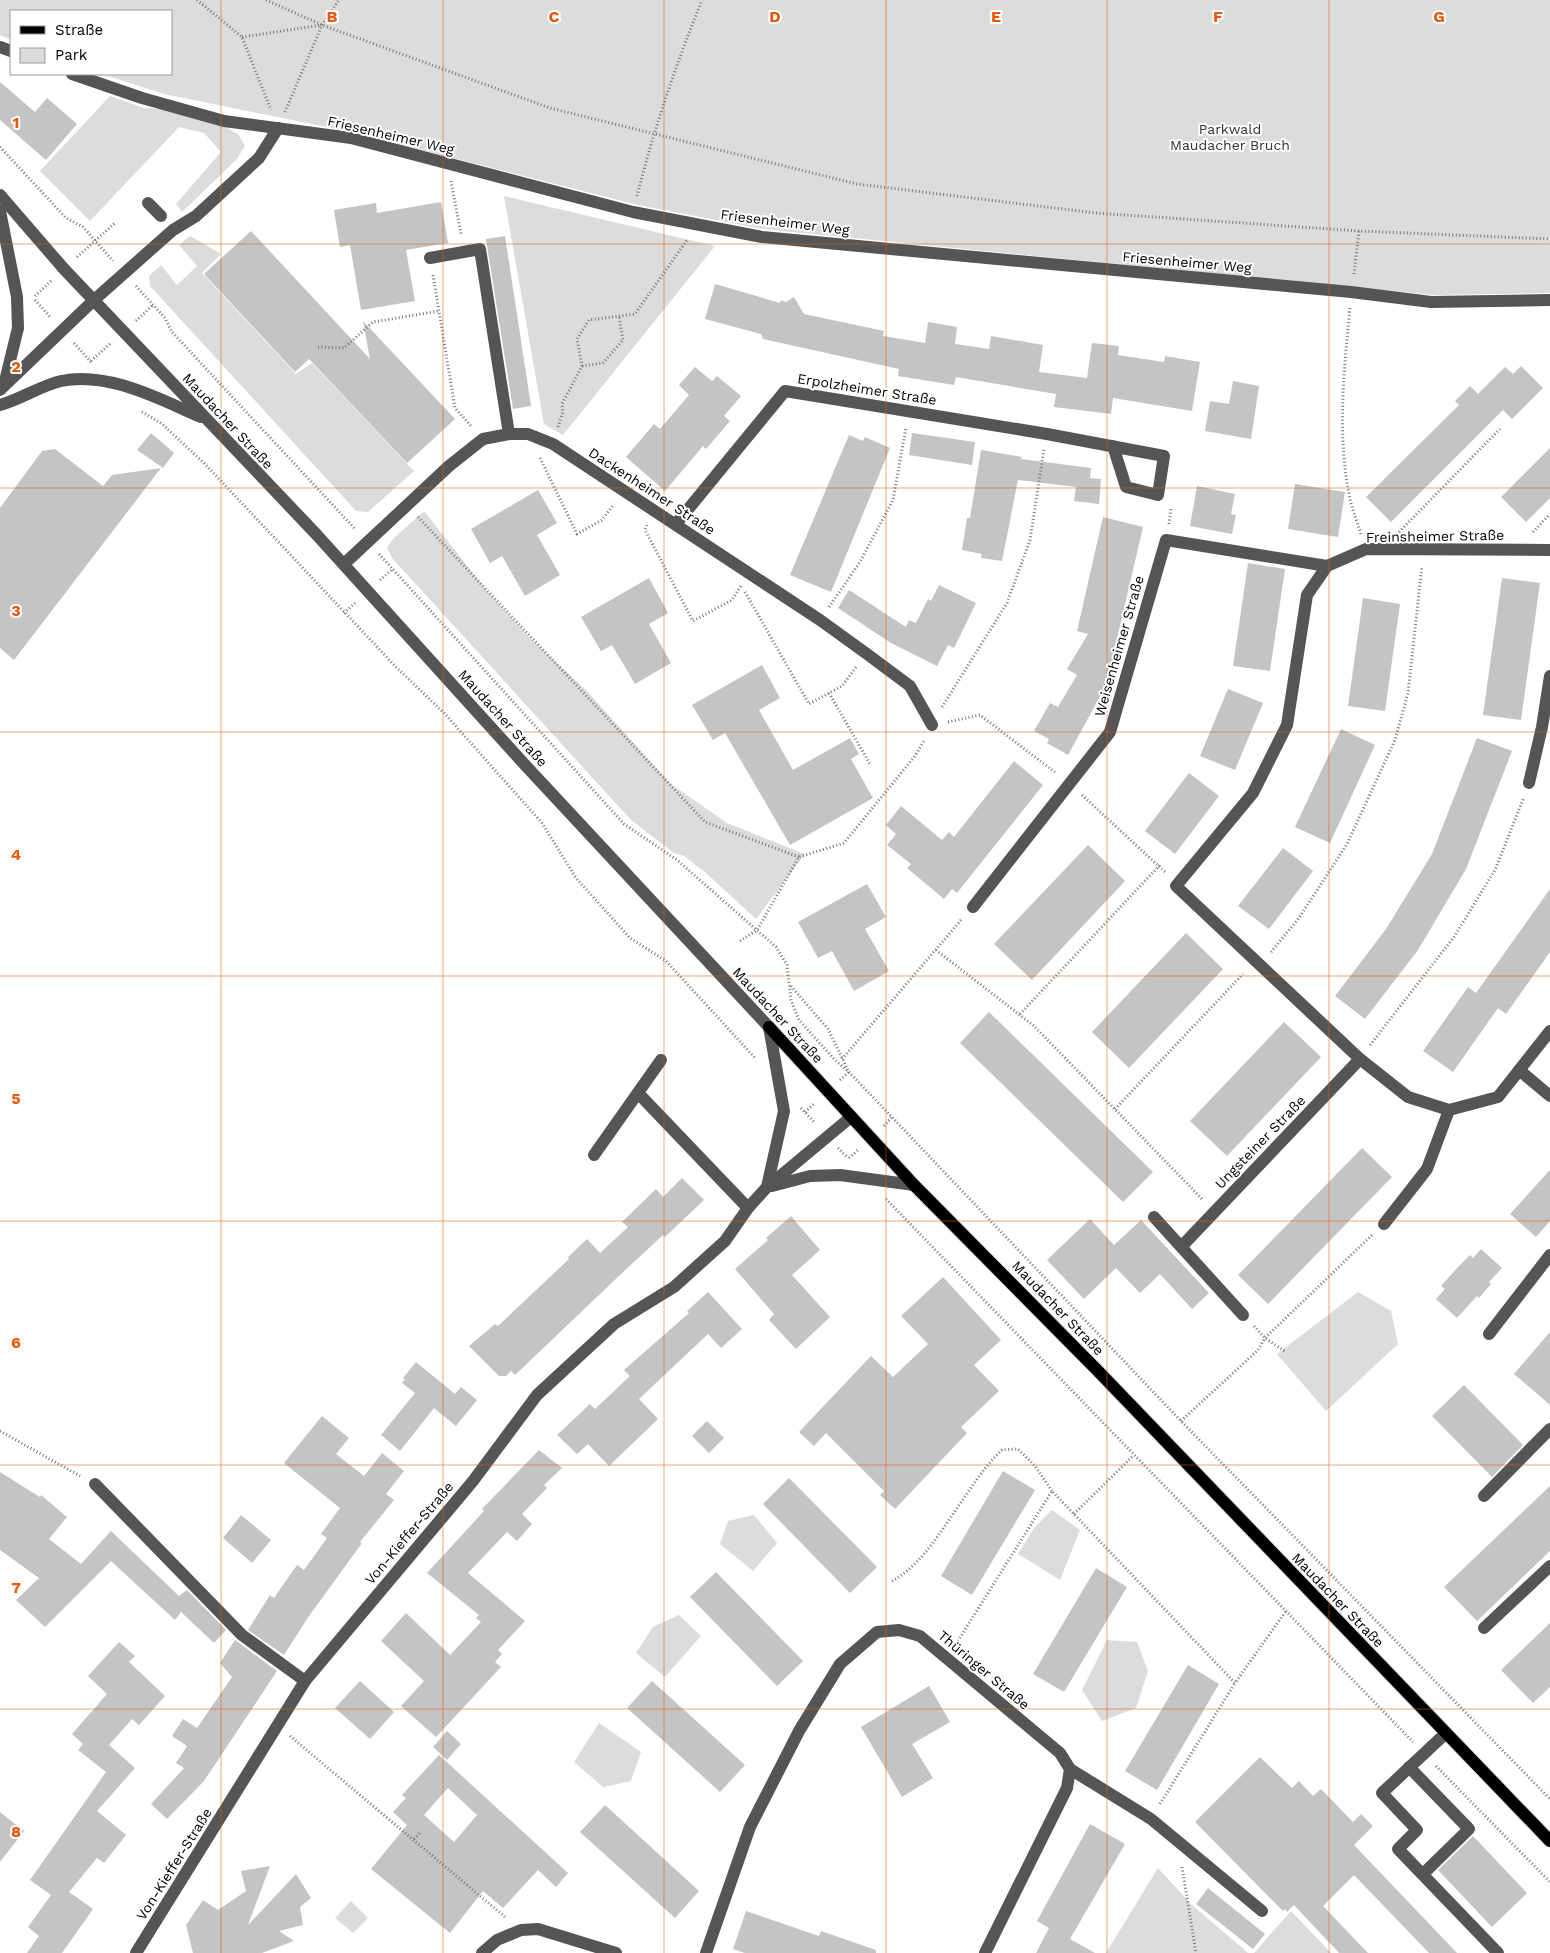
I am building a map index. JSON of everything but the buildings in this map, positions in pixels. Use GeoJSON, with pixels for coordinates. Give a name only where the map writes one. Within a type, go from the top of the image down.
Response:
{"type":"FeatureCollection","features":[{"type":"Feature","properties":{"kind":"main road","name":"Maudacher Straße"},"geometry":{"type":"LineString","coordinates":[[769,1027],[914,1185],[1099,1372],[1550,1842]]}},
{"type":"Feature","properties":{"kind":"street","name":"Friesenheimer Weg"},"geometry":{"type":"LineString","coordinates":[[75,75],[142,98],[224,120],[351,138],[633,212],[762,237],[1351,292],[1431,302],[1550,300]]}},
{"type":"Feature","properties":{"kind":"street"},"geometry":{"type":"LineString","coordinates":[[2,388],[124,273],[174,230],[196,216],[259,158],[278,128]]}},
{"type":"Feature","properties":{"kind":"street","name":"Maudacher Straße"},"geometry":{"type":"LineString","coordinates":[[0,195],[94,300],[344,564],[526,766],[769,1027]]}},
{"type":"Feature","properties":{"kind":"street"},"geometry":{"type":"LineString","coordinates":[[148,203],[161,216]]}},
{"type":"Feature","properties":{"kind":"street"},"geometry":{"type":"LineString","coordinates":[[0,211],[17,297],[18,328],[2,388]]}},
{"type":"Feature","properties":{"kind":"street"},"geometry":{"type":"LineString","coordinates":[[430,258],[480,249],[509,434]]}},
{"type":"Feature","properties":{"kind":"street"},"geometry":{"type":"LineString","coordinates":[[0,405],[59,382],[77,378],[112,384],[144,393],[205,419]]}},
{"type":"Feature","properties":{"kind":"street","name":"Erpolzheimer Straße"},"geometry":{"type":"LineString","coordinates":[[676,524],[785,391],[1047,434],[1164,456],[1158,495]]}},
{"type":"Feature","properties":{"kind":"street","name":"Dackenheimer Straße"},"geometry":{"type":"LineString","coordinates":[[344,564],[449,466],[483,439],[509,434],[528,434],[550,442],[820,620],[910,686],[932,725]]}},
{"type":"Feature","properties":{"kind":"street"},"geometry":{"type":"LineString","coordinates":[[1113,446],[1126,487],[1158,495]]}},
{"type":"Feature","properties":{"kind":"street"},"geometry":{"type":"LineString","coordinates":[[1166,540],[1327,566],[1307,596],[1287,726],[1253,793],[1176,886],[1360,1059],[1408,1098],[1449,1110],[1498,1097],[1550,1032]]}},
{"type":"Feature","properties":{"kind":"street","name":"Weisenheimer Straße"},"geometry":{"type":"LineString","coordinates":[[973,907],[1110,732],[1166,540]]}},
{"type":"Feature","properties":{"kind":"street","name":"Freinsheimer Straße"},"geometry":{"type":"LineString","coordinates":[[1327,566],[1366,548],[1550,550]]}},
{"type":"Feature","properties":{"kind":"street"},"geometry":{"type":"LineString","coordinates":[[1529,783],[1542,726],[1550,676]]}},
{"type":"Feature","properties":{"kind":"street","name":"Von-Kieffer-Straße"},"geometry":{"type":"LineString","coordinates":[[767,1187],[784,1111],[769,1027]]}},
{"type":"Feature","properties":{"kind":"street","name":"Ungsteiner Straße"},"geometry":{"type":"LineString","coordinates":[[1182,1246],[1360,1059]]}},
{"type":"Feature","properties":{"kind":"street"},"geometry":{"type":"LineString","coordinates":[[594,1155],[661,1060]]}},
{"type":"Feature","properties":{"kind":"street"},"geometry":{"type":"LineString","coordinates":[[1519,1070],[1550,1096]]}},
{"type":"Feature","properties":{"kind":"street"},"geometry":{"type":"LineString","coordinates":[[638,1093],[748,1208]]}},
{"type":"Feature","properties":{"kind":"street"},"geometry":{"type":"LineString","coordinates":[[1384,1224],[1427,1169],[1449,1110]]}},
{"type":"Feature","properties":{"kind":"street","name":"Von-Kieffer-Straße"},"geometry":{"type":"LineString","coordinates":[[136,1953],[305,1681],[473,1481],[537,1395],[614,1324],[674,1287],[725,1241],[748,1208],[767,1187],[851,1117]]}},
{"type":"Feature","properties":{"kind":"street"},"geometry":{"type":"LineString","coordinates":[[767,1187],[810,1176],[840,1175],[914,1185]]}},
{"type":"Feature","properties":{"kind":"street"},"geometry":{"type":"LineString","coordinates":[[1154,1216],[1243,1315]]}},
{"type":"Feature","properties":{"kind":"street"},"geometry":{"type":"LineString","coordinates":[[1489,1334],[1550,1254]]}},
{"type":"Feature","properties":{"kind":"street"},"geometry":{"type":"LineString","coordinates":[[1484,1496],[1550,1429]]}},
{"type":"Feature","properties":{"kind":"street"},"geometry":{"type":"LineString","coordinates":[[95,1484],[242,1635],[305,1681]]}},
{"type":"Feature","properties":{"kind":"street"},"geometry":{"type":"LineString","coordinates":[[1484,1628],[1550,1566]]}},
{"type":"Feature","properties":{"kind":"street","name":"Thüringer Straße"},"geometry":{"type":"LineString","coordinates":[[706,1953],[750,1827],[799,1731],[840,1664],[876,1632],[899,1630],[920,1636],[1060,1754],[1070,1768],[1151,1819],[1262,1911]]}},
{"type":"Feature","properties":{"kind":"street"},"geometry":{"type":"LineString","coordinates":[[1445,1734],[1382,1793],[1417,1830],[1398,1848],[1498,1953]]}},
{"type":"Feature","properties":{"kind":"street"},"geometry":{"type":"LineString","coordinates":[[1409,1767],[1470,1829],[1423,1874]]}},
{"type":"Feature","properties":{"kind":"street"},"geometry":{"type":"LineString","coordinates":[[985,1953],[1068,1788],[1070,1768]]}},
{"type":"Feature","properties":{"kind":"street"},"geometry":{"type":"LineString","coordinates":[[482,1953],[497,1940],[521,1930],[538,1929],[616,1953]]}},
{"type":"Feature","properties":{"kind":"path"},"geometry":{"type":"LineString","coordinates":[[197,0],[242,37],[278,128]]}},
{"type":"Feature","properties":{"kind":"path"},"geometry":{"type":"LineString","coordinates":[[266,0],[322,24],[550,108],[856,184],[1096,213],[1359,231],[1550,239]]}},
{"type":"Feature","properties":{"kind":"path"},"geometry":{"type":"LineString","coordinates":[[278,128],[322,24],[339,0]]}},
{"type":"Feature","properties":{"kind":"path"},"geometry":{"type":"LineString","coordinates":[[633,212],[653,135],[679,57],[702,0]]}},
{"type":"Feature","properties":{"kind":"path"},"geometry":{"type":"LineString","coordinates":[[242,37],[322,24]]}},
{"type":"Feature","properties":{"kind":"path"},"geometry":{"type":"LineString","coordinates":[[0,147],[66,218],[83,228],[165,318],[172,332],[367,542]]}},
{"type":"Feature","properties":{"kind":"path"},"geometry":{"type":"LineString","coordinates":[[448,164],[464,252]]}},
{"type":"Feature","properties":{"kind":"path"},"geometry":{"type":"LineString","coordinates":[[95,241],[114,223]]}},
{"type":"Feature","properties":{"kind":"path"},"geometry":{"type":"LineString","coordinates":[[624,492],[602,520],[577,534],[540,457],[550,442],[563,412],[562,404],[582,366],[578,338],[588,320],[635,314],[697,225]]}},
{"type":"Feature","properties":{"kind":"path"},"geometry":{"type":"LineString","coordinates":[[1359,231],[1341,396],[1342,450],[1349,496],[1366,548]]}},
{"type":"Feature","properties":{"kind":"path"},"geometry":{"type":"LineString","coordinates":[[430,258],[455,408],[483,439]]}},
{"type":"Feature","properties":{"kind":"path"},"geometry":{"type":"LineString","coordinates":[[318,347],[344,348],[372,322],[439,311]]}},
{"type":"Feature","properties":{"kind":"path"},"geometry":{"type":"LineString","coordinates":[[582,366],[603,363],[623,340],[619,316]]}},
{"type":"Feature","properties":{"kind":"path"},"geometry":{"type":"LineString","coordinates":[[91,361],[112,384]]}},
{"type":"Feature","properties":{"kind":"path"},"geometry":{"type":"LineString","coordinates":[[134,408],[162,424],[205,464],[390,661],[445,714],[542,822],[576,878],[630,938],[666,961],[759,1062]]}},
{"type":"Feature","properties":{"kind":"path"},"geometry":{"type":"LineString","coordinates":[[820,620],[860,562],[893,500],[909,412]]}},
{"type":"Feature","properties":{"kind":"path"},"geometry":{"type":"LineString","coordinates":[[1385,549],[1500,428]]}},
{"type":"Feature","properties":{"kind":"path"},"geometry":{"type":"LineString","coordinates":[[406,505],[705,822],[800,857],[844,843],[914,756],[950,691],[1007,602],[1030,540],[1047,434]]}},
{"type":"Feature","properties":{"kind":"path"},"geometry":{"type":"LineString","coordinates":[[1158,495],[1172,508],[1166,540]]}},
{"type":"Feature","properties":{"kind":"path"},"geometry":{"type":"LineString","coordinates":[[656,512],[645,530],[693,621],[732,600],[749,573]]}},
{"type":"Feature","properties":{"kind":"path"},"geometry":{"type":"LineString","coordinates":[[1115,1109],[1240,975],[1260,965],[1299,918],[1347,844],[1395,740],[1408,694],[1424,550]]}},
{"type":"Feature","properties":{"kind":"path"},"geometry":{"type":"LineString","coordinates":[[392,569],[624,824],[677,860],[776,947],[787,965],[791,986],[791,1000],[798,1020],[1181,1421],[1550,1798]]}},
{"type":"Feature","properties":{"kind":"path"},"geometry":{"type":"LineString","coordinates":[[741,585],[809,704],[842,686],[867,654]]}},
{"type":"Feature","properties":{"kind":"path"},"geometry":{"type":"LineString","coordinates":[[829,693],[870,764]]}},
{"type":"Feature","properties":{"kind":"path"},"geometry":{"type":"LineString","coordinates":[[1360,1059],[1454,937],[1495,870],[1529,783]]}},
{"type":"Feature","properties":{"kind":"path"},"geometry":{"type":"LineString","coordinates":[[740,941],[757,930],[800,857]]}},
{"type":"Feature","properties":{"kind":"path"},"geometry":{"type":"LineString","coordinates":[[1020,1014],[1160,865]]}},
{"type":"Feature","properties":{"kind":"path"},"geometry":{"type":"LineString","coordinates":[[842,1058],[973,907]]}},
{"type":"Feature","properties":{"kind":"path"},"geometry":{"type":"LineString","coordinates":[[936,950],[1020,1014],[1215,1212]]}},
{"type":"Feature","properties":{"kind":"path"},"geometry":{"type":"LineString","coordinates":[[791,986],[828,1029],[849,1072]]}},
{"type":"Feature","properties":{"kind":"path"},"geometry":{"type":"LineString","coordinates":[[779,1084],[805,1112]]}},
{"type":"Feature","properties":{"kind":"path"},"geometry":{"type":"LineString","coordinates":[[848,1158],[866,1179],[1550,1882]]}},
{"type":"Feature","properties":{"kind":"path"},"geometry":{"type":"LineString","coordinates":[[1181,1421],[1258,1350],[1265,1338],[1384,1224]]}},
{"type":"Feature","properties":{"kind":"path"},"geometry":{"type":"LineString","coordinates":[[1243,1315],[1265,1338],[1286,1352]]}},
{"type":"Feature","properties":{"kind":"path"},"geometry":{"type":"LineString","coordinates":[[0,1431],[95,1484]]}},
{"type":"Feature","properties":{"kind":"path"},"geometry":{"type":"LineString","coordinates":[[892,1581],[906,1574],[930,1546],[989,1462],[1002,1450],[1018,1449],[1035,1466],[1052,1491],[1235,1683]]}},
{"type":"Feature","properties":{"kind":"path"},"geometry":{"type":"LineString","coordinates":[[1074,1514],[1134,1455]]}},
{"type":"Feature","properties":{"kind":"path"},"geometry":{"type":"LineString","coordinates":[[946,1659],[1052,1491]]}},
{"type":"Feature","properties":{"kind":"path"},"geometry":{"type":"LineString","coordinates":[[1151,1819],[1235,1683],[1286,1611]]}},
{"type":"Feature","properties":{"kind":"path"},"geometry":{"type":"LineString","coordinates":[[278,1726],[521,1930]]}},
{"type":"Feature","properties":{"kind":"path"},"geometry":{"type":"LineString","coordinates":[[414,1839],[420,1833]]}},
{"type":"Feature","properties":{"kind":"path"},"geometry":{"type":"LineString","coordinates":[[1178,1842],[1196,1953]]}},
{"type":"Feature","properties":{"kind":"green space","name":"Parkwald Maudacher Bruch"},"geometry":{"type":"Polygon","coordinates":[[[0,0],[1550,0],[1550,293],[1432,295],[762,229],[638,205],[351,132],[164,94],[105,75],[172,75],[172,10],[10,10],[10,40],[0,35],[0,0]]]}},
{"type":"Feature","properties":{"kind":"green space"},"geometry":{"type":"Polygon","coordinates":[[[110,96],[144,108],[172,110],[220,124],[238,134],[245,146],[237,159],[182,212],[176,204],[221,152],[204,133],[179,127],[90,221],[40,171],[110,96]]]}},
{"type":"Feature","properties":{"kind":"green space"},"geometry":{"type":"Polygon","coordinates":[[[504,196],[715,246],[563,435],[544,424],[504,196]]]}},
{"type":"Feature","properties":{"kind":"green space"},"geometry":{"type":"Polygon","coordinates":[[[190,236],[221,254],[202,273],[296,374],[312,363],[414,471],[368,512],[356,511],[150,286],[149,276],[161,265],[177,285],[197,266],[179,245],[190,236]]]}},
{"type":"Feature","properties":{"kind":"green space"},"geometry":{"type":"Polygon","coordinates":[[[424,511],[488,592],[529,637],[585,689],[671,784],[727,823],[805,854],[756,919],[706,873],[684,856],[674,853],[631,820],[392,558],[387,548],[393,539],[424,511]]]}},
{"type":"Feature","properties":{"kind":"green space"},"geometry":{"type":"Polygon","coordinates":[[[1358,1292],[1391,1311],[1398,1344],[1326,1411],[1277,1354],[1358,1292]]]}},
{"type":"Feature","properties":{"kind":"green space"},"geometry":{"type":"Polygon","coordinates":[[[1052,1510],[1080,1530],[1060,1580],[1018,1554],[1034,1528],[1052,1510]]]}},
{"type":"Feature","properties":{"kind":"green space"},"geometry":{"type":"Polygon","coordinates":[[[754,1515],[777,1543],[753,1571],[720,1544],[728,1521],[754,1515]]]}},
{"type":"Feature","properties":{"kind":"green space"},"geometry":{"type":"Polygon","coordinates":[[[679,1615],[701,1636],[665,1677],[636,1653],[653,1627],[679,1615]]]}},
{"type":"Feature","properties":{"kind":"green space"},"geometry":{"type":"Polygon","coordinates":[[[1107,1640],[1137,1642],[1148,1671],[1136,1708],[1102,1721],[1082,1690],[1107,1640]]]}},
{"type":"Feature","properties":{"kind":"green space"},"geometry":{"type":"Polygon","coordinates":[[[599,1723],[641,1752],[631,1781],[603,1787],[574,1762],[599,1723]]]}},
{"type":"Feature","properties":{"kind":"green space"},"geometry":{"type":"Polygon","coordinates":[[[1158,1868],[1191,1904],[1248,1953],[1106,1953],[1158,1868]]]}},
{"type":"Feature","properties":{"kind":"green space"},"geometry":{"type":"Polygon","coordinates":[[[351,1901],[368,1918],[353,1933],[335,1918],[351,1901]]]}},
{"type":"Feature","properties":{"kind":"green space"},"geometry":{"type":"Polygon","coordinates":[[[1291,1911],[1331,1953],[1254,1953],[1291,1911]]]}}]}
